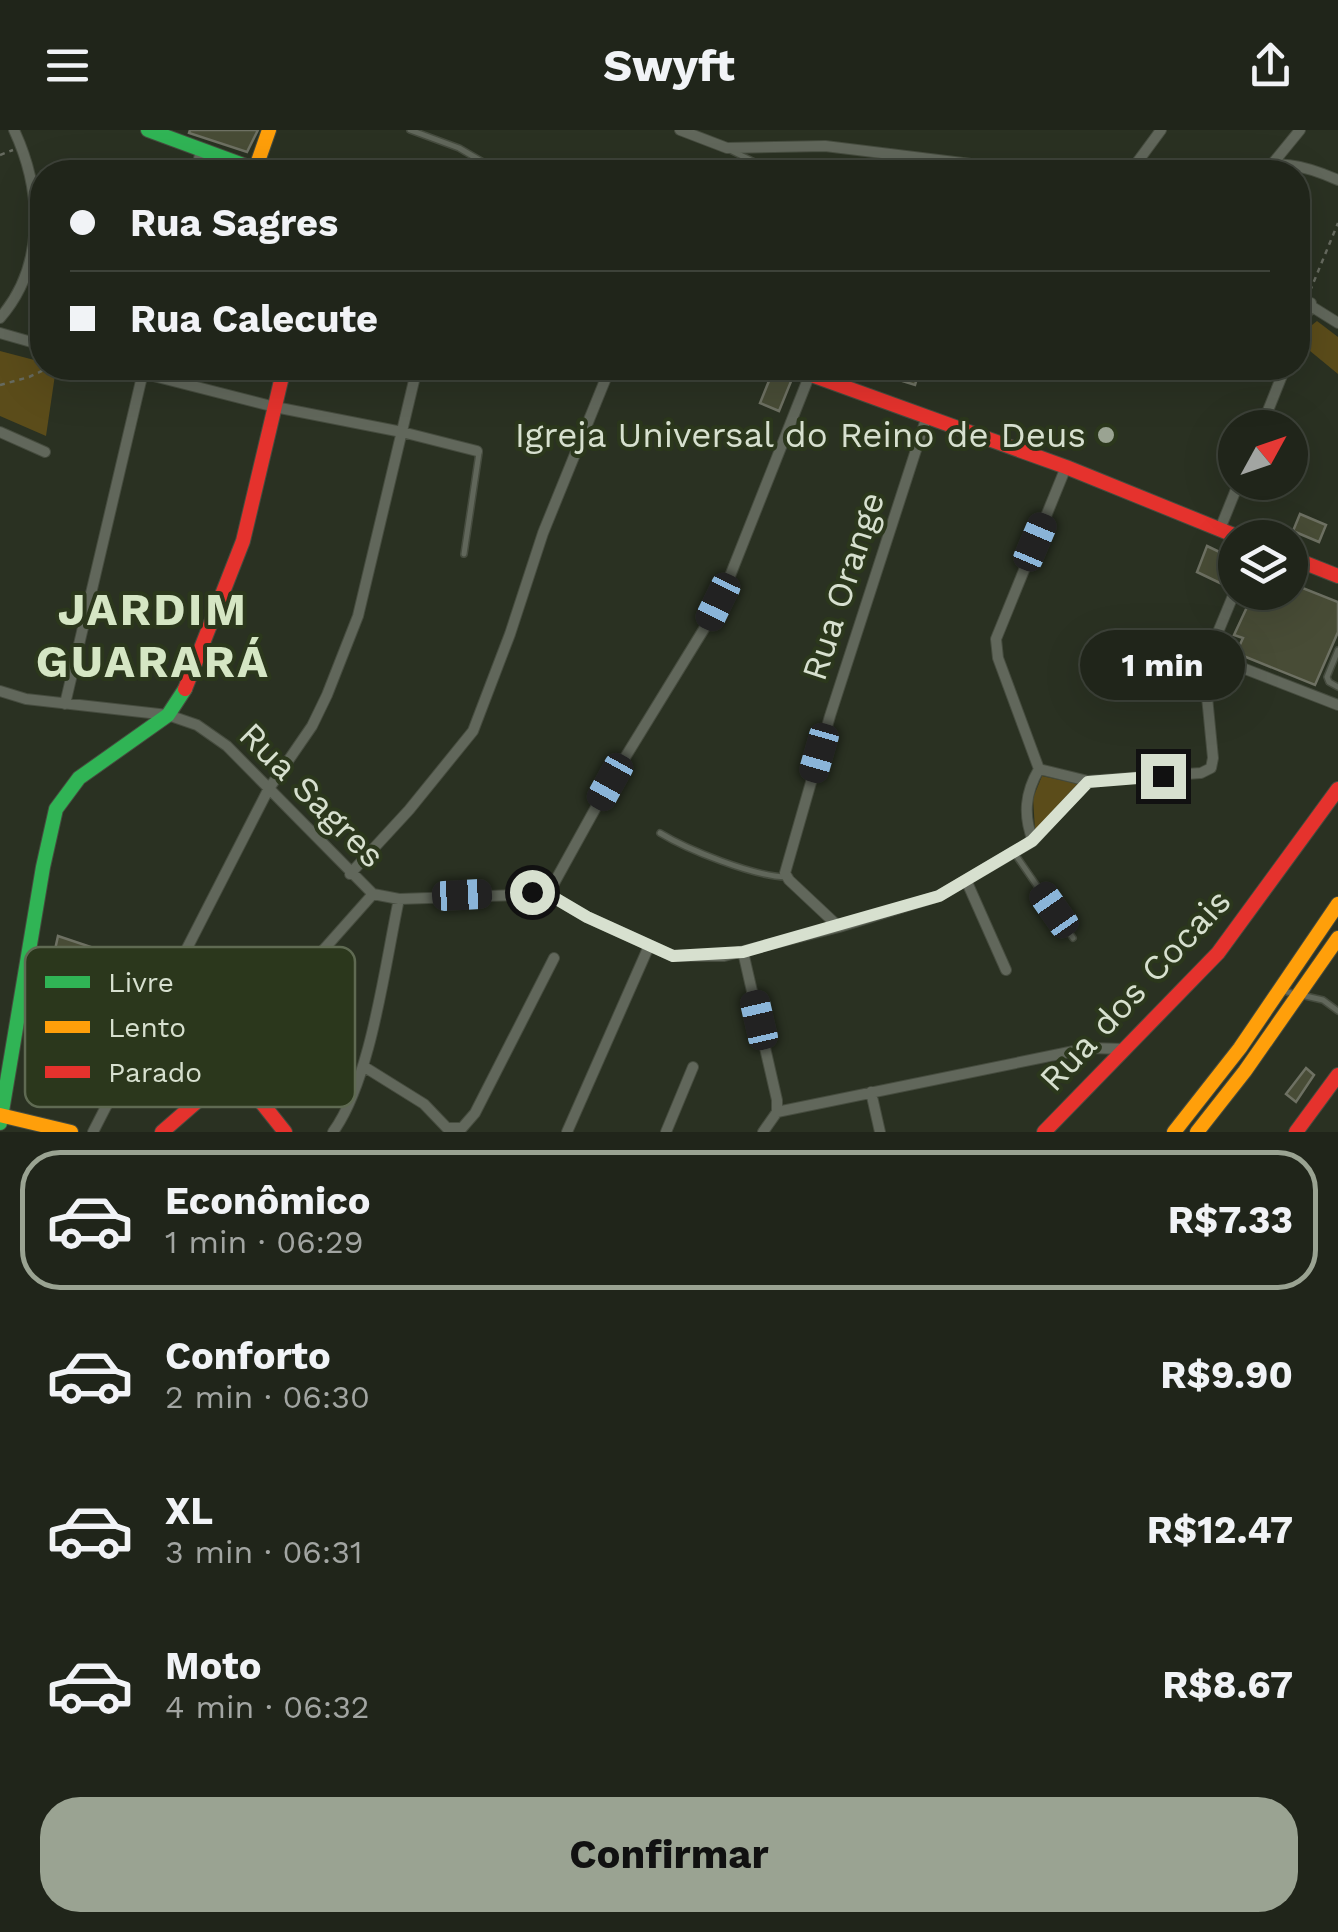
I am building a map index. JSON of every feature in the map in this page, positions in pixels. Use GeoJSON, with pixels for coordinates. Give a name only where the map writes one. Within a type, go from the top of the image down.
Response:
{"type":"FeatureCollection","features":[{"type":"Feature","properties":{"kind":"street"},"geometry":{"type":"LineString","coordinates":[[148,130],[229,160]]}},
{"type":"Feature","properties":{"kind":"street"},"geometry":{"type":"LineString","coordinates":[[261,160],[268,130]]}},
{"type":"Feature","properties":{"kind":"street"},"geometry":{"type":"LineString","coordinates":[[680,130],[727,148],[825,146],[944,160]]}},
{"type":"Feature","properties":{"kind":"street"},"geometry":{"type":"LineString","coordinates":[[766,130],[768,145]]}},
{"type":"Feature","properties":{"kind":"street"},"geometry":{"type":"LineString","coordinates":[[1139,160],[1161,130]]}},
{"type":"Feature","properties":{"kind":"street"},"geometry":{"type":"LineString","coordinates":[[1276,160],[1300,130]]}},
{"type":"Feature","properties":{"kind":"street"},"geometry":{"type":"LineString","coordinates":[[14,133],[30,175]]}},
{"type":"Feature","properties":{"kind":"street"},"geometry":{"type":"LineString","coordinates":[[199,160],[201,150]]}},
{"type":"Feature","properties":{"kind":"street"},"geometry":{"type":"LineString","coordinates":[[1310,169],[1338,180]]}},
{"type":"Feature","properties":{"kind":"street"},"geometry":{"type":"LineString","coordinates":[[0,318],[26,272],[30,252]]}},
{"type":"Feature","properties":{"kind":"street"},"geometry":{"type":"LineString","coordinates":[[1310,304],[1338,323]]}},
{"type":"Feature","properties":{"kind":"street"},"geometry":{"type":"LineString","coordinates":[[0,333],[30,342]]}},
{"type":"Feature","properties":{"kind":"street"},"geometry":{"type":"LineString","coordinates":[[64,704],[142,380]]}},
{"type":"Feature","properties":{"kind":"street"},"geometry":{"type":"LineString","coordinates":[[179,380],[275,407],[476,451]]}},
{"type":"Feature","properties":{"kind":"street"},"geometry":{"type":"LineString","coordinates":[[30,947],[56,809],[96,764],[168,715],[188,685],[243,541],[281,380]]}},
{"type":"Feature","properties":{"kind":"street"},"geometry":{"type":"LineString","coordinates":[[188,947],[268,790],[312,726],[341,662],[358,616],[414,380]]}},
{"type":"Feature","properties":{"kind":"street"},"geometry":{"type":"LineString","coordinates":[[350,874],[473,731],[543,533],[605,380]]}},
{"type":"Feature","properties":{"kind":"street"},"geometry":{"type":"LineString","coordinates":[[808,380],[728,582],[707,624],[610,782],[548,894],[587,917],[673,956],[743,952],[939,896],[1032,841],[1088,782]]}},
{"type":"Feature","properties":{"kind":"street"},"geometry":{"type":"LineString","coordinates":[[827,380],[1218,528]]}},
{"type":"Feature","properties":{"kind":"street"},"geometry":{"type":"LineString","coordinates":[[1268,410],[1280,380]]}},
{"type":"Feature","properties":{"kind":"street","name":"Rua Orange"},"geometry":{"type":"LineString","coordinates":[[786,876],[830,716],[927,416]]}},
{"type":"Feature","properties":{"kind":"street"},"geometry":{"type":"LineString","coordinates":[[0,432],[45,452]]}},
{"type":"Feature","properties":{"kind":"street"},"geometry":{"type":"LineString","coordinates":[[1032,841],[1027,827],[1026,797],[1039,769],[998,658],[996,639],[1066,468]]}},
{"type":"Feature","properties":{"kind":"street"},"geometry":{"type":"LineString","coordinates":[[1308,564],[1338,576]]}},
{"type":"Feature","properties":{"kind":"street"},"geometry":{"type":"LineString","coordinates":[[1039,769],[1088,782],[1200,774],[1211,768],[1203,672],[1227,610]]}},
{"type":"Feature","properties":{"kind":"street"},"geometry":{"type":"LineString","coordinates":[[1209,654],[1338,706]]}},
{"type":"Feature","properties":{"kind":"street","name":"Rua Sagres"},"geometry":{"type":"LineString","coordinates":[[0,691],[64,704],[168,715],[197,725],[212,734],[373,894],[399,898],[548,894]]}},
{"type":"Feature","properties":{"kind":"street","name":"Rua dos Cocais"},"geometry":{"type":"LineString","coordinates":[[1044,1132],[1218,953],[1338,789]]}},
{"type":"Feature","properties":{"kind":"street"},"geometry":{"type":"LineString","coordinates":[[786,876],[839,926]]}},
{"type":"Feature","properties":{"kind":"street"},"geometry":{"type":"LineString","coordinates":[[966,880],[1006,970]]}},
{"type":"Feature","properties":{"kind":"street"},"geometry":{"type":"LineString","coordinates":[[325,947],[373,894]]}},
{"type":"Feature","properties":{"kind":"street"},"geometry":{"type":"LineString","coordinates":[[355,1089],[399,898]]}},
{"type":"Feature","properties":{"kind":"street"},"geometry":{"type":"LineString","coordinates":[[1174,1132],[1280,990],[1338,904]]}},
{"type":"Feature","properties":{"kind":"street"},"geometry":{"type":"LineString","coordinates":[[1196,1132],[1338,938]]}},
{"type":"Feature","properties":{"kind":"street"},"geometry":{"type":"LineString","coordinates":[[568,1132],[649,946]]}},
{"type":"Feature","properties":{"kind":"street"},"geometry":{"type":"LineString","coordinates":[[743,952],[775,1088],[777,1112],[763,1132]]}},
{"type":"Feature","properties":{"kind":"street"},"geometry":{"type":"LineString","coordinates":[[363,1066],[424,1104],[447,1128],[462,1128],[475,1113],[554,958]]}},
{"type":"Feature","properties":{"kind":"street"},"geometry":{"type":"LineString","coordinates":[[25,974],[1,1118],[71,1132]]}},
{"type":"Feature","properties":{"kind":"street"},"geometry":{"type":"LineString","coordinates":[[777,1112],[1090,1048],[1125,1049]]}},
{"type":"Feature","properties":{"kind":"street"},"geometry":{"type":"LineString","coordinates":[[666,1132],[693,1066]]}},
{"type":"Feature","properties":{"kind":"street"},"geometry":{"type":"LineString","coordinates":[[1296,1132],[1338,1074]]}},
{"type":"Feature","properties":{"kind":"street"},"geometry":{"type":"LineString","coordinates":[[871,1092],[880,1132]]}},
{"type":"Feature","properties":{"kind":"street"},"geometry":{"type":"LineString","coordinates":[[93,1132],[106,1107]]}},
{"type":"Feature","properties":{"kind":"street"},"geometry":{"type":"LineString","coordinates":[[162,1132],[194,1107]]}},
{"type":"Feature","properties":{"kind":"street"},"geometry":{"type":"LineString","coordinates":[[264,1107],[285,1132]]}},
{"type":"Feature","properties":{"kind":"street"},"geometry":{"type":"LineString","coordinates":[[333,1132],[349,1107]]}},
{"type":"Feature","properties":{"kind":"lane"},"geometry":{"type":"LineString","coordinates":[[410,130],[480,160]]}},
{"type":"Feature","properties":{"kind":"lane"},"geometry":{"type":"LineString","coordinates":[[727,148],[751,160]]}},
{"type":"Feature","properties":{"kind":"lane"},"geometry":{"type":"LineString","coordinates":[[464,554],[480,458],[476,451]]}},
{"type":"Feature","properties":{"kind":"lane"},"geometry":{"type":"LineString","coordinates":[[1338,650],[1327,677],[1338,687]]}},
{"type":"Feature","properties":{"kind":"lane"},"geometry":{"type":"LineString","coordinates":[[660,833],[709,856],[786,876]]}},
{"type":"Feature","properties":{"kind":"lane"},"geometry":{"type":"LineString","coordinates":[[1015,854],[1073,938]]}},
{"type":"Feature","properties":{"kind":"lane"},"geometry":{"type":"LineString","coordinates":[[1280,990],[1323,1000],[1338,1011]]}},
{"type":"Feature","properties":{"kind":"path"},"geometry":{"type":"LineString","coordinates":[[1310,289],[1338,223]]}},
{"type":"Feature","properties":{"kind":"path"},"geometry":{"type":"LineString","coordinates":[[0,385],[30,377]]}},
{"type":"Feature","properties":{"kind":"shaded area"},"geometry":{"type":"Polygon","coordinates":[[[1317,321],[1338,337],[1338,374],[1310,351],[1312,325],[1317,321]]]}},
{"type":"Feature","properties":{"kind":"shaded area"},"geometry":{"type":"Polygon","coordinates":[[[0,351],[30,359],[30,380],[54,380],[46,436],[0,416],[0,351]]]}},
{"type":"Feature","properties":{"kind":"shaded area"},"geometry":{"type":"Polygon","coordinates":[[[1042,776],[1078,784],[1035,830],[1033,798],[1042,776]]]}},
{"type":"Feature","properties":{"kind":"building"},"geometry":{"type":"Polygon","coordinates":[[[258,130],[247,152],[189,133],[258,130]]]}},
{"type":"Feature","properties":{"kind":"building"},"geometry":{"type":"Polygon","coordinates":[[[769,380],[792,380],[779,411],[760,403],[769,380]]]}},
{"type":"Feature","properties":{"kind":"building"},"geometry":{"type":"Polygon","coordinates":[[[1300,514],[1326,525],[1319,542],[1308,537],[1308,520],[1298,520],[1300,514]]]}},
{"type":"Feature","properties":{"kind":"building"},"geometry":{"type":"Polygon","coordinates":[[[1207,546],[1218,551],[1218,582],[1197,572],[1207,546]]]}},
{"type":"Feature","properties":{"kind":"building"},"geometry":{"type":"Polygon","coordinates":[[[1308,590],[1338,602],[1338,632],[1315,685],[1236,653],[1243,638],[1234,635],[1246,610],[1308,610],[1308,590]]]}},
{"type":"Feature","properties":{"kind":"building"},"geometry":{"type":"Polygon","coordinates":[[[58,936],[91,947],[56,947],[58,936]]]}},
{"type":"Feature","properties":{"kind":"building"},"geometry":{"type":"Polygon","coordinates":[[[1306,1068],[1314,1075],[1296,1102],[1286,1094],[1306,1068]]]}},
{"type":"Feature","properties":{"kind":"traffic: fast"},"geometry":{"type":"LineString","coordinates":[[148,130],[229,160]]}},
{"type":"Feature","properties":{"kind":"traffic: fast"},"geometry":{"type":"LineString","coordinates":[[30,947],[56,809],[79,778],[168,715],[185,689]]}},
{"type":"Feature","properties":{"kind":"traffic: fast"},"geometry":{"type":"LineString","coordinates":[[0,1123],[25,974]]}},
{"type":"Feature","properties":{"kind":"traffic: slow"},"geometry":{"type":"LineString","coordinates":[[258,160],[269,130]]}},
{"type":"Feature","properties":{"kind":"traffic: slow"},"geometry":{"type":"LineString","coordinates":[[1174,1132],[1240,1048],[1338,904]]}},
{"type":"Feature","properties":{"kind":"traffic: slow"},"geometry":{"type":"LineString","coordinates":[[1197,1132],[1338,938]]}},
{"type":"Feature","properties":{"kind":"traffic: slow"},"geometry":{"type":"LineString","coordinates":[[0,1115],[71,1132]]}},
{"type":"Feature","properties":{"kind":"traffic: jam"},"geometry":{"type":"LineString","coordinates":[[185,689],[243,541],[281,380]]}},
{"type":"Feature","properties":{"kind":"traffic: jam"},"geometry":{"type":"LineString","coordinates":[[825,380],[1066,467],[1218,529]]}},
{"type":"Feature","properties":{"kind":"traffic: jam"},"geometry":{"type":"LineString","coordinates":[[1308,564],[1338,576]]}},
{"type":"Feature","properties":{"kind":"traffic: jam"},"geometry":{"type":"LineString","coordinates":[[1044,1132],[1218,953],[1338,789]]}},
{"type":"Feature","properties":{"kind":"traffic: jam"},"geometry":{"type":"LineString","coordinates":[[1296,1132],[1338,1075]]}},
{"type":"Feature","properties":{"kind":"traffic: jam"},"geometry":{"type":"LineString","coordinates":[[162,1132],[191,1107]]}},
{"type":"Feature","properties":{"kind":"traffic: jam"},"geometry":{"type":"LineString","coordinates":[[265,1107],[285,1132]]}},
{"type":"Feature","properties":{"kind":"place","name":"Igreja Universal do Reino de Deus"},"geometry":{"type":"Point","coordinates":[1106,435]}},
{"type":"Feature","properties":{"kind":"district","name":"JARDIM GUARARÁ"},"geometry":{"type":"Point","coordinates":[153,635]}},
{"type":"Feature","properties":{"kind":"route"},"geometry":{"type":"LineString","coordinates":[[532,892],[548,894],[587,917],[673,956],[724,956],[939,896],[1032,841],[1088,782],[1163,776]]}}]}
